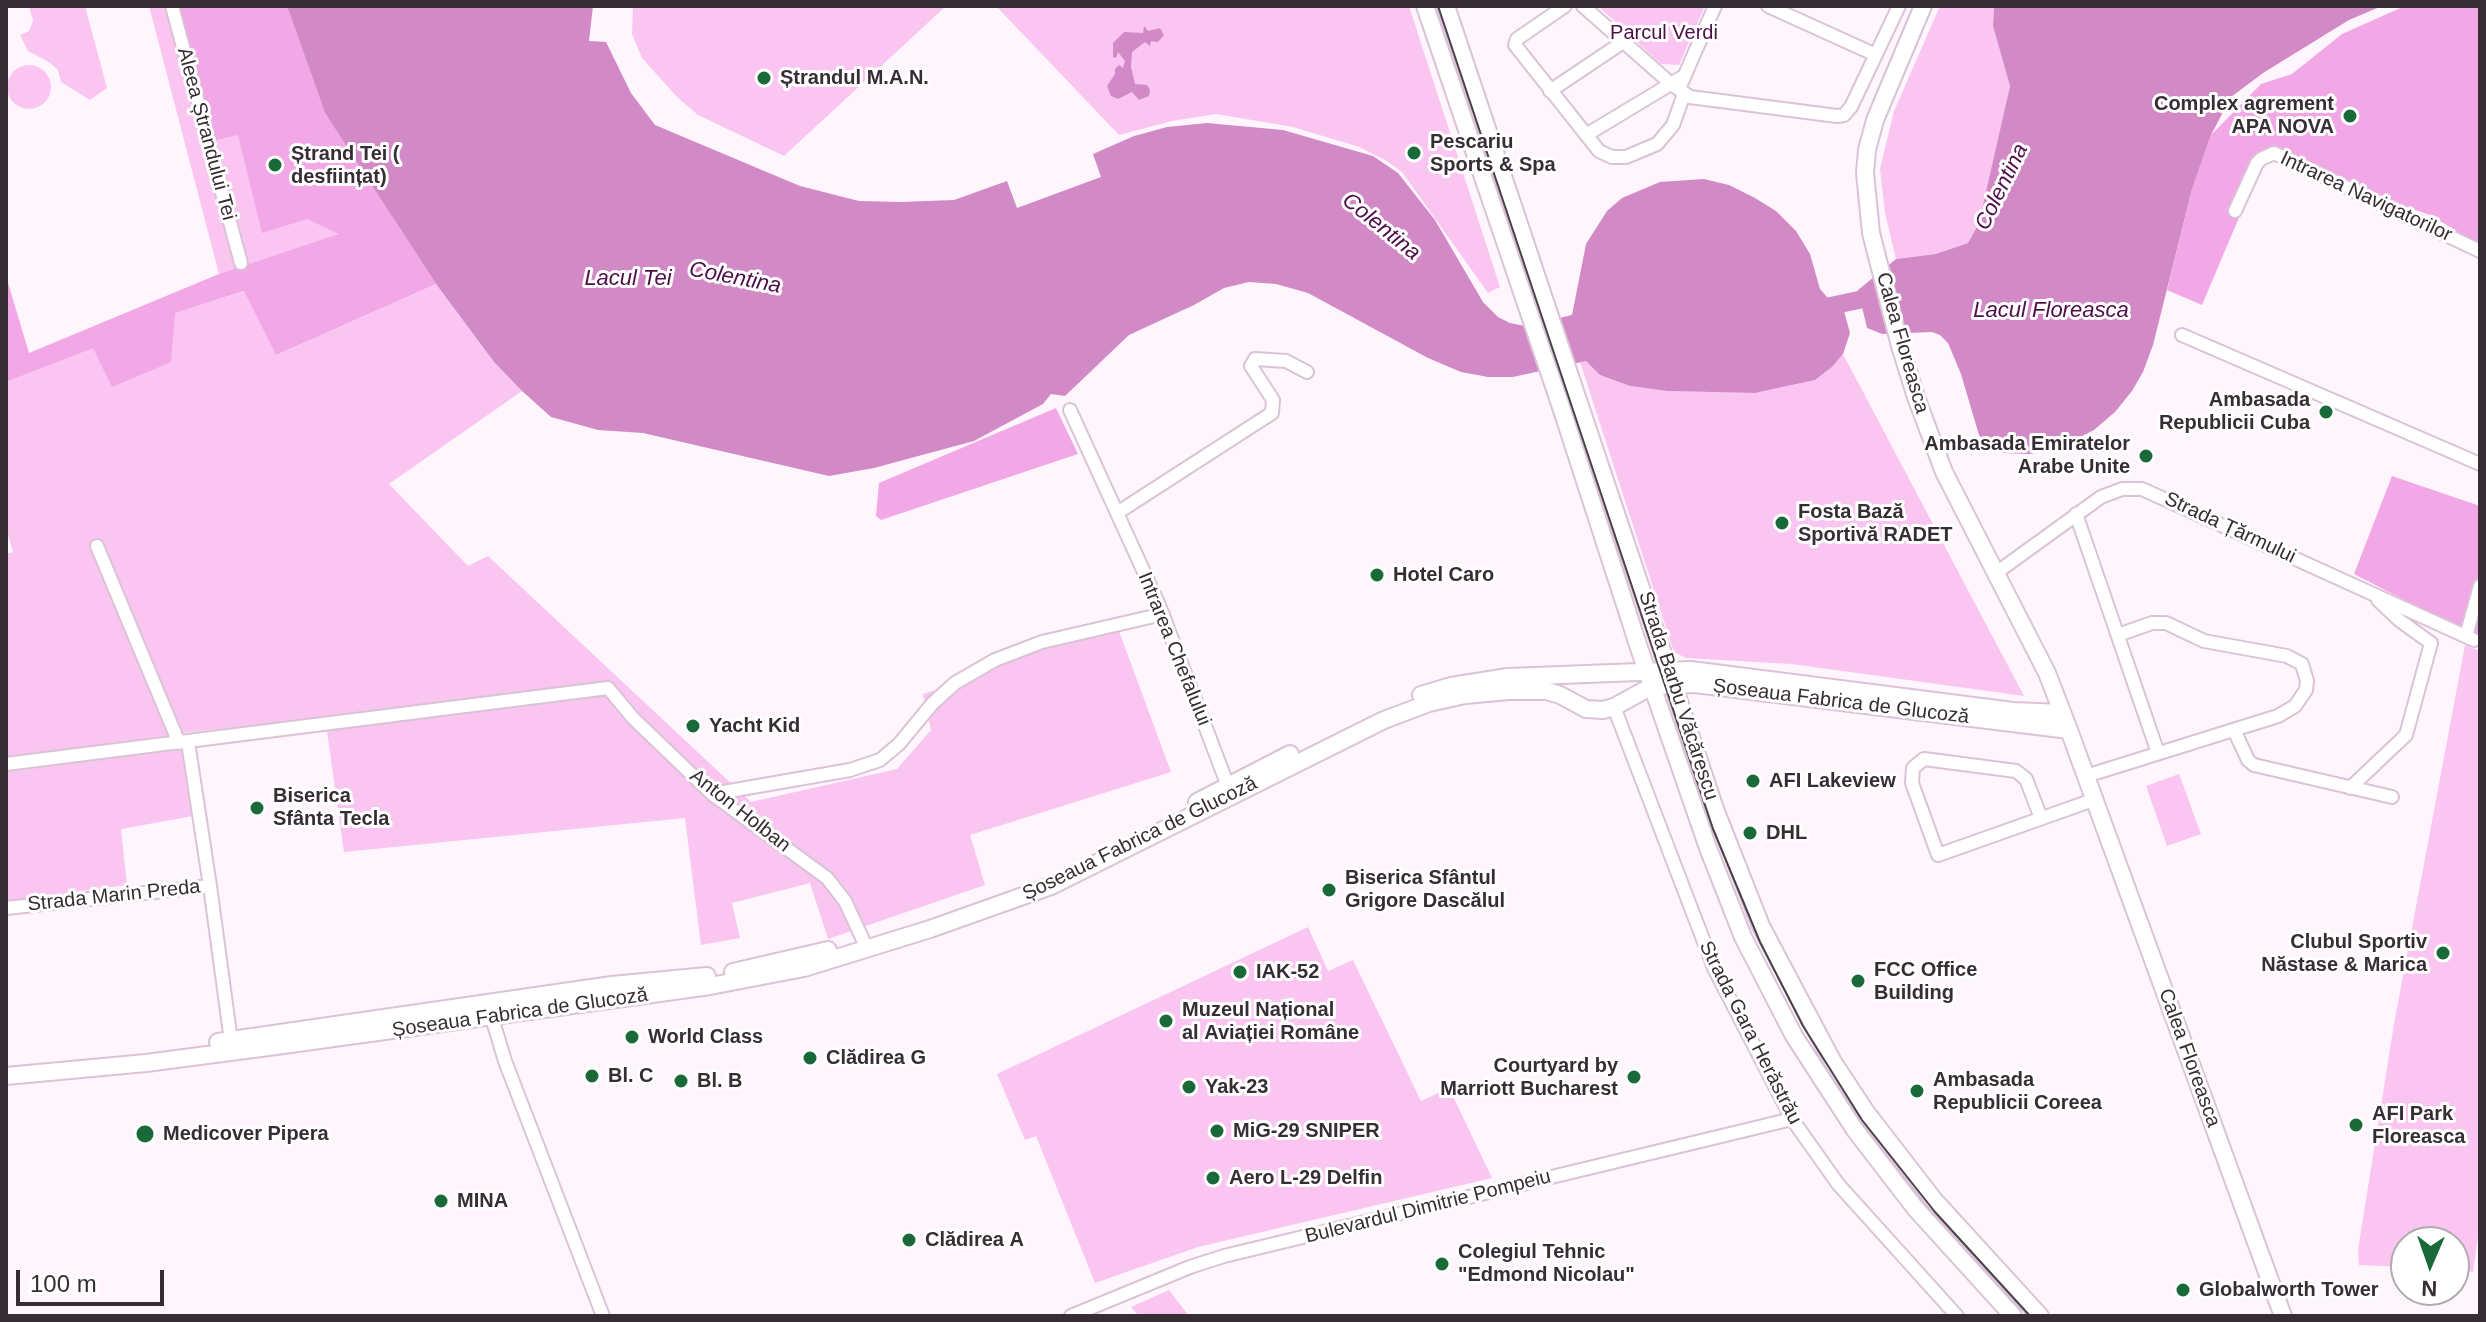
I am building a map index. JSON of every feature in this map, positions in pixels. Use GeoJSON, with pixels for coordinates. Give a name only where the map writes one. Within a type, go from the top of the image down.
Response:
{"type":"FeatureCollection","features":[{"type":"Feature","properties":{"kind":"main road","name":"Strada Barbu Văcărescu"},"geometry":{"type":"LineString","coordinates":[[1425,6],[1650,679],[1727,899],[1794,1036],[1835,1103],[1935,1231],[2013,1316]]}},
{"type":"Feature","properties":{"kind":"main road","name":"Strada Barbu Văcărescu"},"geometry":{"type":"LineString","coordinates":[[1446,6],[1746,893],[1779,964],[1833,1062],[1866,1112],[1934,1200],[2040,1316]]}},
{"type":"Feature","properties":{"kind":"main road","name":"Calea Floreasca"},"geometry":{"type":"LineString","coordinates":[[1923,6],[1881,102],[1867,150],[1866,199],[1900,346],[1938,457],[2047,673],[2096,799],[2283,1316]]}},
{"type":"Feature","properties":{"kind":"main road","name":"Șoseaua Fabrica de Glucoză"},"geometry":{"type":"LineString","coordinates":[[6,1065],[729,984],[781,974],[1051,886],[1381,710],[1451,686],[1508,677],[1602,675],[1650,679],[1718,673],[2016,711],[2062,713]]}},
{"type":"Feature","properties":{"kind":"main road"},"geometry":{"type":"LineString","coordinates":[[2016,711],[2034,705],[2042,697],[2047,673]]}},
{"type":"Feature","properties":{"kind":"main road"},"geometry":{"type":"LineString","coordinates":[[1572,702],[1572,685],[1602,675]]}},
{"type":"Feature","properties":{"kind":"main road","name":"Șoseaua Fabrica de Glucoză"},"geometry":{"type":"LineString","coordinates":[[1673,677],[1714,686],[2069,730]]}},
{"type":"Feature","properties":{"kind":"main road","name":"Șoseaua Fabrica de Glucoză"},"geometry":{"type":"LineString","coordinates":[[6,1076],[155,1062],[728,973],[817,954],[1047,876],[1384,720],[1429,703],[1465,695],[1547,691],[1597,710],[1614,707],[1650,679]]}},
{"type":"Feature","properties":{"kind":"street","name":"Aleea Ștrandului Tei"},"geometry":{"type":"LineString","coordinates":[[172,6],[241,263]]}},
{"type":"Feature","properties":{"kind":"street"},"geometry":{"type":"LineString","coordinates":[[1565,6],[1516,41],[1516,49],[1599,151],[1626,157],[1645,151],[1665,136],[1673,125],[1677,89],[1715,6]]}},
{"type":"Feature","properties":{"kind":"street"},"geometry":{"type":"LineString","coordinates":[[1583,6],[1677,89],[1697,99],[1837,116],[1848,111],[1899,6]]}},
{"type":"Feature","properties":{"kind":"street"},"geometry":{"type":"LineString","coordinates":[[1768,6],[1876,55]]}},
{"type":"Feature","properties":{"kind":"street"},"geometry":{"type":"LineString","coordinates":[[1550,91],[1623,42]]}},
{"type":"Feature","properties":{"kind":"street"},"geometry":{"type":"LineString","coordinates":[[1586,135],[1677,89]]}},
{"type":"Feature","properties":{"kind":"street","name":"Intrarea Navigatorilor"},"geometry":{"type":"LineString","coordinates":[[2235,211],[2257,163],[2274,153],[2480,251]]}},
{"type":"Feature","properties":{"kind":"street"},"geometry":{"type":"LineString","coordinates":[[2182,335],[2480,464]]}},
{"type":"Feature","properties":{"kind":"street"},"geometry":{"type":"LineString","coordinates":[[1117,513],[1272,413],[1273,400],[1251,366],[1252,361],[1261,358],[1286,361],[1307,372]]}},
{"type":"Feature","properties":{"kind":"street","name":"Intrarea Chefalului"},"geometry":{"type":"LineString","coordinates":[[1070,410],[1163,614],[1230,792]]}},
{"type":"Feature","properties":{"kind":"street","name":"Strada Țărmului"},"geometry":{"type":"LineString","coordinates":[[1996,573],[2110,493],[2122,489],[2142,489],[2470,638],[2480,586]]}},
{"type":"Feature","properties":{"kind":"street"},"geometry":{"type":"LineString","coordinates":[[2076,514],[2158,753]]}},
{"type":"Feature","properties":{"kind":"street"},"geometry":{"type":"LineString","coordinates":[[97,546],[183,742],[210,886]]}},
{"type":"Feature","properties":{"kind":"street"},"geometry":{"type":"LineString","coordinates":[[2350,788],[2406,735],[2431,643],[2393,615],[2370,593]]}},
{"type":"Feature","properties":{"kind":"street"},"geometry":{"type":"LineString","coordinates":[[712,794],[850,770],[880,760],[899,744],[932,704],[955,683],[995,660],[1042,642],[1163,614]]}},
{"type":"Feature","properties":{"kind":"street"},"geometry":{"type":"LineString","coordinates":[[2086,776],[2278,716],[2302,699],[2307,681],[2302,664],[2287,656],[2204,641],[2166,623],[2152,623],[2118,635]]}},
{"type":"Feature","properties":{"kind":"street","name":"Anton Holban"},"geometry":{"type":"LineString","coordinates":[[183,742],[608,688],[633,718],[712,794],[827,878],[845,901],[863,940]]}},
{"type":"Feature","properties":{"kind":"street","name":"Strada Gara Herăstrău"},"geometry":{"type":"LineString","coordinates":[[1614,707],[1714,968],[1792,1119],[1838,1184],[1957,1316]]}},
{"type":"Feature","properties":{"kind":"street"},"geometry":{"type":"LineString","coordinates":[[2234,730],[2248,760],[2254,765],[2392,797]]}},
{"type":"Feature","properties":{"kind":"street"},"geometry":{"type":"LineString","coordinates":[[6,764],[183,742]]}},
{"type":"Feature","properties":{"kind":"street"},"geometry":{"type":"LineString","coordinates":[[2041,818],[2026,779],[2016,771],[1924,759],[1913,768],[1912,783],[1938,855],[2096,799]]}},
{"type":"Feature","properties":{"kind":"street","name":"Strada Marin Preda"},"geometry":{"type":"LineString","coordinates":[[6,908],[210,886],[231,1041]]}},
{"type":"Feature","properties":{"kind":"street"},"geometry":{"type":"LineString","coordinates":[[489,1010],[505,1061],[603,1316]]}},
{"type":"Feature","properties":{"kind":"street","name":"Bulevardul Dimitrie Pompeiu"},"geometry":{"type":"LineString","coordinates":[[1071,1316],[1224,1256],[1792,1119]]}},
{"type":"Feature","properties":{"kind":"green space"},"geometry":{"type":"Polygon","coordinates":[[[29,6],[85,6],[107,88],[90,100],[61,82],[58,70],[49,62],[28,51],[20,35],[29,31],[33,21],[29,6]]]}},
{"type":"Feature","properties":{"kind":"green space","name":"Ștrand Tei ( desființat)"},"geometry":{"type":"Polygon","coordinates":[[[149,6],[287,6],[325,113],[394,217],[219,274],[149,6]]]}},
{"type":"Feature","properties":{"kind":"green space","name":"Ștrandul M.A.N."},"geometry":{"type":"Polygon","coordinates":[[[633,6],[946,6],[784,156],[698,115],[677,97],[642,58],[632,34],[633,6]]]}},
{"type":"Feature","properties":{"kind":"green space","name":"Pescariu Sports & Spa"},"geometry":{"type":"Polygon","coordinates":[[[996,6],[1409,6],[1500,287],[1488,293],[1402,172],[1385,160],[1359,147],[1293,127],[1216,114],[1172,121],[1119,135],[996,6]]]}},
{"type":"Feature","properties":{"kind":"green space","name":"Parcul Verdi"},"geometry":{"type":"Polygon","coordinates":[[[1598,6],[1705,6],[1679,65],[1661,64],[1598,6]]]}},
{"type":"Feature","properties":{"kind":"green space"},"geometry":{"type":"Polygon","coordinates":[[[1940,6],[1994,6],[1993,26],[2010,85],[1988,190],[1979,223],[1968,243],[1937,254],[1896,259],[1885,213],[1880,169],[1894,111],[1940,6]]]}},
{"type":"Feature","properties":{"kind":"green space"},"geometry":{"type":"Polygon","coordinates":[[[29,65],[45,71],[51,87],[45,103],[29,109],[13,103],[7,87],[13,71],[29,65]]]}},
{"type":"Feature","properties":{"kind":"green space"},"geometry":{"type":"Polygon","coordinates":[[[436,284],[494,362],[522,391],[389,484],[468,566],[488,556],[751,802],[897,769],[931,730],[923,694],[936,690],[987,660],[1116,623],[1171,772],[970,835],[985,885],[828,939],[810,883],[732,903],[740,938],[701,945],[685,818],[344,852],[325,717],[183,733],[193,816],[121,829],[127,885],[6,901],[6,554],[13,552],[6,528],[6,382],[94,347],[113,386],[174,313],[245,291],[276,355],[436,284]]]}},
{"type":"Feature","properties":{"kind":"green space","name":"Fosta Bază Sportivă RADET"},"geometry":{"type":"Polygon","coordinates":[[[1843,354],[2024,696],[1792,664],[1686,658],[1674,652],[1580,362],[1587,361],[1600,375],[1630,386],[1667,391],[1755,393],[1815,380],[1843,354]]]}},
{"type":"Feature","properties":{"kind":"green space","name":"Clubul Sportiv Năstase & Marica"},"geometry":{"type":"Polygon","coordinates":[[[2465,645],[2480,651],[2480,1223],[2473,1272],[2470,1272],[2470,1226],[2390,1226],[2390,1266],[2359,1265],[2358,1250],[2394,1024],[2465,645]]]}},
{"type":"Feature","properties":{"kind":"green space"},"geometry":{"type":"Polygon","coordinates":[[[2179,774],[2201,834],[2167,846],[2146,786],[2179,774]]]}},
{"type":"Feature","properties":{"kind":"green space"},"geometry":{"type":"Polygon","coordinates":[[[1308,927],[1328,971],[1353,960],[1421,1101],[1449,1088],[1492,1178],[1198,1247],[1095,1283],[1036,1136],[1025,1140],[997,1074],[1308,927]]]}},
{"type":"Feature","properties":{"kind":"green space"},"geometry":{"type":"Polygon","coordinates":[[[1169,1290],[1189,1316],[1139,1316],[1131,1307],[1169,1290]]]}},
{"type":"Feature","properties":{"kind":"shaded area"},"geometry":{"type":"Polygon","coordinates":[[[172,6],[287,6],[325,113],[436,284],[276,355],[244,291],[175,313],[171,362],[112,387],[93,348],[6,382],[6,276],[29,353],[219,274],[339,234],[307,219],[262,233],[238,135],[208,142],[172,6]]]}},
{"type":"Feature","properties":{"kind":"shaded area","name":"Complex agrement APA NOVA"},"geometry":{"type":"Polygon","coordinates":[[[2405,6],[2480,6],[2480,245],[2430,215],[2268,159],[2262,163],[2202,305],[2167,290],[2192,189],[2211,135],[2261,84],[2292,74],[2342,34],[2405,6]]]}},
{"type":"Feature","properties":{"kind":"shaded area"},"geometry":{"type":"Polygon","coordinates":[[[1056,408],[1078,454],[881,520],[876,516],[879,483],[1056,408]]]}},
{"type":"Feature","properties":{"kind":"shaded area"},"geometry":{"type":"Polygon","coordinates":[[[2392,476],[2480,506],[2480,636],[2354,574],[2392,476]]]}},
{"type":"Feature","properties":{"kind":"water","name":"Lacul Tei"},"geometry":{"type":"Polygon","coordinates":[[[287,6],[593,6],[589,41],[606,42],[631,93],[655,125],[800,186],[859,201],[954,200],[1007,181],[1017,208],[1101,177],[1093,154],[1134,136],[1167,127],[1207,123],[1283,130],[1373,156],[1398,173],[1435,220],[1483,302],[1498,317],[1525,326],[1572,315],[1586,244],[1607,211],[1622,198],[1660,182],[1704,179],[1729,185],[1755,198],[1776,211],[1796,231],[1810,254],[1820,289],[1828,298],[1840,296],[1850,333],[1843,354],[1815,380],[1755,393],[1667,391],[1630,386],[1600,375],[1586,361],[1513,377],[1488,377],[1461,372],[1428,358],[1308,293],[1276,284],[1249,282],[1224,288],[1129,335],[1065,396],[1051,394],[1043,404],[974,441],[874,468],[829,476],[643,433],[598,430],[551,417],[522,391],[494,362],[436,284],[325,113],[287,6]]]}},
{"type":"Feature","properties":{"kind":"water","name":"Lacul Floreasca"},"geometry":{"type":"Polygon","coordinates":[[[1994,6],[2382,6],[2349,20],[2263,73],[2231,97],[2211,135],[2192,189],[2153,345],[2143,372],[2115,412],[2094,430],[2054,450],[2029,454],[2004,453],[1988,445],[1979,435],[1961,374],[1948,343],[1940,335],[1932,332],[1882,334],[1867,328],[1858,290],[1896,259],[1936,254],[1968,243],[1979,223],[2010,86],[1993,26],[1994,6]]]}},
{"type":"Feature","properties":{"kind":"water"},"geometry":{"type":"Polygon","coordinates":[[[1144,26],[1148,31],[1160,28],[1164,35],[1158,42],[1151,41],[1150,46],[1145,42],[1132,52],[1135,84],[1147,85],[1149,96],[1139,100],[1132,92],[1118,99],[1111,96],[1107,86],[1115,69],[1119,65],[1123,68],[1125,61],[1118,52],[1116,58],[1113,57],[1113,43],[1124,32],[1143,33],[1144,26]]]}},
{"type":"Feature","properties":{"kind":"waterway","name":"Colentina"},"geometry":{"type":"LineString","coordinates":[[1821,308],[1882,295]]}},
{"type":"Feature","properties":{"kind":"tram line"},"geometry":{"type":"LineString","coordinates":[[1438,6],[1713,829],[1760,942],[1803,1026],[1862,1120],[1935,1212],[2030,1316]]}},
{"type":"Feature","properties":{"kind":"place","name":"Ștrandul M.A.N."},"geometry":{"type":"Point","coordinates":[764,78]}},
{"type":"Feature","properties":{"kind":"place","name":"Complex agrement APA NOVA"},"geometry":{"type":"Point","coordinates":[2350,116]}},
{"type":"Feature","properties":{"kind":"place","name":"Pescariu Sports & Spa"},"geometry":{"type":"Point","coordinates":[1414,153]}},
{"type":"Feature","properties":{"kind":"place","name":"Ștrand Tei ( desființat)"},"geometry":{"type":"Point","coordinates":[275,165]}},
{"type":"Feature","properties":{"kind":"place","name":"Ambasada Republicii Cuba"},"geometry":{"type":"Point","coordinates":[2326,412]}},
{"type":"Feature","properties":{"kind":"place","name":"Ambasada Emiratelor Arabe Unite"},"geometry":{"type":"Point","coordinates":[2146,456]}},
{"type":"Feature","properties":{"kind":"place","name":"Fosta Bază Sportivă RADET"},"geometry":{"type":"Point","coordinates":[1782,523]}},
{"type":"Feature","properties":{"kind":"place","name":"Hotel Caro"},"geometry":{"type":"Point","coordinates":[1377,575]}},
{"type":"Feature","properties":{"kind":"place","name":"Yacht Kid"},"geometry":{"type":"Point","coordinates":[693,726]}},
{"type":"Feature","properties":{"kind":"place","name":"AFI Lakeview"},"geometry":{"type":"Point","coordinates":[1753,781]}},
{"type":"Feature","properties":{"kind":"place","name":"Biserica Sfânta Tecla"},"geometry":{"type":"Point","coordinates":[257,808]}},
{"type":"Feature","properties":{"kind":"place","name":"DHL"},"geometry":{"type":"Point","coordinates":[1750,833]}},
{"type":"Feature","properties":{"kind":"place","name":"Biserica Sfântul Grigore Dascălul"},"geometry":{"type":"Point","coordinates":[1329,890]}},
{"type":"Feature","properties":{"kind":"place","name":"Clubul Sportiv Năstase & Marica"},"geometry":{"type":"Point","coordinates":[2443,953]}},
{"type":"Feature","properties":{"kind":"place","name":"IAK-52"},"geometry":{"type":"Point","coordinates":[1240,972]}},
{"type":"Feature","properties":{"kind":"place","name":"FCC Office Building"},"geometry":{"type":"Point","coordinates":[1858,981]}},
{"type":"Feature","properties":{"kind":"place","name":"Muzeul Național al Aviației Române"},"geometry":{"type":"Point","coordinates":[1166,1021]}},
{"type":"Feature","properties":{"kind":"place","name":"World Class"},"geometry":{"type":"Point","coordinates":[632,1037]}},
{"type":"Feature","properties":{"kind":"place","name":"Clădirea G"},"geometry":{"type":"Point","coordinates":[810,1058]}},
{"type":"Feature","properties":{"kind":"place","name":"Bl. C"},"geometry":{"type":"Point","coordinates":[592,1076]}},
{"type":"Feature","properties":{"kind":"place","name":"Courtyard by Marriott Bucharest"},"geometry":{"type":"Point","coordinates":[1634,1077]}},
{"type":"Feature","properties":{"kind":"place","name":"Bl. B"},"geometry":{"type":"Point","coordinates":[681,1081]}},
{"type":"Feature","properties":{"kind":"place","name":"Yak-23"},"geometry":{"type":"Point","coordinates":[1189,1087]}},
{"type":"Feature","properties":{"kind":"place","name":"Ambasada Republicii Coreea"},"geometry":{"type":"Point","coordinates":[1917,1091]}},
{"type":"Feature","properties":{"kind":"place","name":"AFI Park Floreasca"},"geometry":{"type":"Point","coordinates":[2356,1125]}},
{"type":"Feature","properties":{"kind":"place","name":"MiG-29 SNIPER"},"geometry":{"type":"Point","coordinates":[1217,1131]}},
{"type":"Feature","properties":{"kind":"place","name":"Medicover Pipera"},"geometry":{"type":"Point","coordinates":[145,1134]}},
{"type":"Feature","properties":{"kind":"place","name":"Aero L-29 Delfin"},"geometry":{"type":"Point","coordinates":[1213,1178]}},
{"type":"Feature","properties":{"kind":"place","name":"MINA"},"geometry":{"type":"Point","coordinates":[441,1201]}},
{"type":"Feature","properties":{"kind":"place","name":"Clădirea A"},"geometry":{"type":"Point","coordinates":[909,1240]}},
{"type":"Feature","properties":{"kind":"place","name":"Colegiul Tehnic \"Edmond Nicolau\""},"geometry":{"type":"Point","coordinates":[1442,1264]}},
{"type":"Feature","properties":{"kind":"place","name":"Globalworth Tower"},"geometry":{"type":"Point","coordinates":[2183,1290]}}]}
